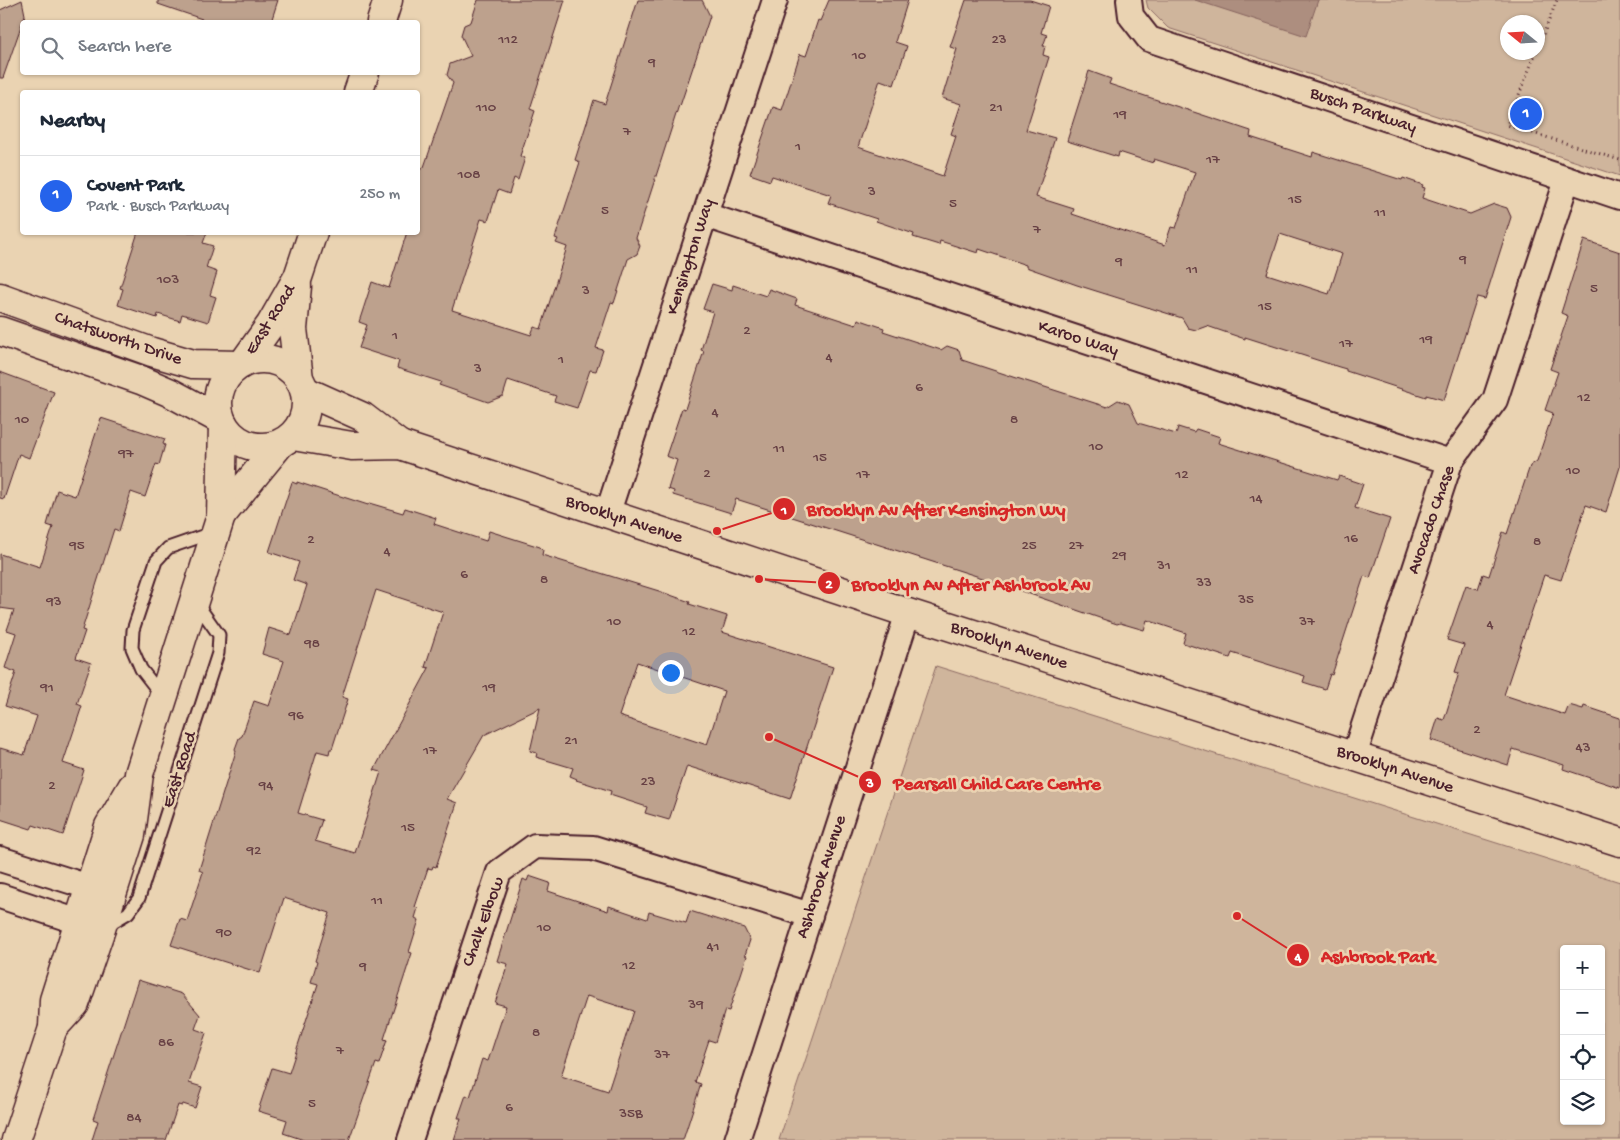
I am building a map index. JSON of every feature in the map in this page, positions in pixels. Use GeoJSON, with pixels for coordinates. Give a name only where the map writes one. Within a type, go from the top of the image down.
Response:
{"type":"FeatureCollection","features":[{"type":"Feature","properties":{"kind":"street"},"geometry":{"type":"LineString","coordinates":[[382,20],[388,0]]}},
{"type":"Feature","properties":{"kind":"street","name":"Kensington Way"},"geometry":{"type":"LineString","coordinates":[[607,514],[775,0]]}},
{"type":"Feature","properties":{"kind":"street","name":"Busch Parkway"},"geometry":{"type":"LineString","coordinates":[[1129,0],[1131,16],[1149,39],[1620,197]]}},
{"type":"Feature","properties":{"kind":"street"},"geometry":{"type":"LineString","coordinates":[[359,90],[364,75]]}},
{"type":"Feature","properties":{"kind":"street","name":"Avocado Chase"},"geometry":{"type":"LineString","coordinates":[[1354,756],[1450,462],[1495,400],[1567,180]]}},
{"type":"Feature","properties":{"kind":"street","name":"Karoo Way"},"geometry":{"type":"LineString","coordinates":[[705,215],[1450,462]]}},
{"type":"Feature","properties":{"kind":"street","name":"East Road"},"geometry":{"type":"LineString","coordinates":[[242,363],[271,324],[298,277],[312,235]]}},
{"type":"Feature","properties":{"kind":"street","name":"East Road"},"geometry":{"type":"LineString","coordinates":[[298,277],[293,329],[302,385]]}},
{"type":"Feature","properties":{"kind":"street"},"geometry":{"type":"LineString","coordinates":[[2,332],[7,300]]}},
{"type":"Feature","properties":{"kind":"street","name":"Chatsworth Drive"},"geometry":{"type":"LineString","coordinates":[[7,300],[152,352],[193,364],[242,363]]}},
{"type":"Feature","properties":{"kind":"street","name":"Chatsworth Drive"},"geometry":{"type":"LineString","coordinates":[[2,332],[141,380],[171,393],[222,422]]}},
{"type":"Feature","properties":{"kind":"street"},"geometry":{"type":"LineString","coordinates":[[219,524],[286,440],[300,426],[306,412],[302,385],[285,364],[272,359],[258,359],[242,363],[226,377],[222,384],[218,411],[222,422],[232,436],[244,444],[259,447],[286,440]]}},
{"type":"Feature","properties":{"kind":"street","name":"Brooklyn Avenue"},"geometry":{"type":"LineString","coordinates":[[302,385],[363,417],[400,445],[908,613],[1620,842]]}},
{"type":"Feature","properties":{"kind":"street"},"geometry":{"type":"LineString","coordinates":[[15,1140],[53,1028],[54,1000],[90,926],[101,890],[110,826],[139,774],[219,524],[222,422]]}},
{"type":"Feature","properties":{"kind":"street","name":"Brooklyn Avenue"},"geometry":{"type":"LineString","coordinates":[[286,440],[352,446],[400,445]]}},
{"type":"Feature","properties":{"kind":"street","name":"Ashbrook Avenue"},"geometry":{"type":"LineString","coordinates":[[737,1140],[908,613]]}},
{"type":"Feature","properties":{"kind":"street","name":"Chalk Elbow"},"geometry":{"type":"LineString","coordinates":[[410,1140],[499,872],[535,846],[594,848],[810,915]]}},
{"type":"Feature","properties":{"kind":"street"},"geometry":{"type":"LineString","coordinates":[[0,859],[101,890]]}},
{"type":"Feature","properties":{"kind":"street"},"geometry":{"type":"LineString","coordinates":[[0,896],[90,926]]}},
{"type":"Feature","properties":{"kind":"lane"},"geometry":{"type":"LineString","coordinates":[[163,697],[141,669],[132,648],[133,630],[156,560],[168,548],[219,524]]}},
{"type":"Feature","properties":{"kind":"lane","name":"East Road"},"geometry":{"type":"LineString","coordinates":[[90,926],[128,913],[139,898],[218,653],[219,635],[194,599]]}},
{"type":"Feature","properties":{"kind":"path"},"geometry":{"type":"LineString","coordinates":[[1545,29],[1556,0]]}},
{"type":"Feature","properties":{"kind":"path"},"geometry":{"type":"LineString","coordinates":[[1533,60],[1507,125],[1620,160]]}},
{"type":"Feature","properties":{"kind":"shaded area"},"geometry":{"type":"Polygon","coordinates":[[[1146,0],[1620,0],[1620,176],[1168,28],[1148,8],[1146,0]]]}},
{"type":"Feature","properties":{"kind":"shaded area"},"geometry":{"type":"Polygon","coordinates":[[[1195,0],[1318,0],[1306,36],[1195,0]]]}},
{"type":"Feature","properties":{"kind":"shaded area"},"geometry":{"type":"Polygon","coordinates":[[[936,666],[1620,882],[1620,1140],[779,1140],[936,666]]]}},
{"type":"Feature","properties":{"kind":"building"},"geometry":{"type":"Polygon","coordinates":[[[22,0],[25,15],[23,20],[20,20],[20,29],[3,78],[0,78],[0,10],[22,0]]]}},
{"type":"Feature","properties":{"kind":"building"},"geometry":{"type":"Polygon","coordinates":[[[158,0],[278,0],[272,20],[202,20],[158,4],[158,0]]]}},
{"type":"Feature","properties":{"kind":"building"},"geometry":{"type":"Polygon","coordinates":[[[478,0],[565,0],[530,109],[535,111],[520,156],[525,158],[518,180],[514,178],[509,194],[498,190],[488,221],[481,219],[452,310],[531,335],[534,327],[541,329],[567,247],[556,243],[558,239],[555,238],[580,162],[575,160],[594,100],[605,104],[638,0],[702,0],[710,16],[636,238],[640,246],[637,254],[628,259],[614,303],[611,302],[596,348],[603,350],[596,371],[590,370],[577,408],[554,401],[556,396],[508,380],[503,396],[488,402],[439,385],[441,382],[397,368],[399,361],[359,348],[367,325],[359,322],[372,282],[389,288],[406,235],[420,235],[420,170],[424,167],[453,83],[447,75],[450,64],[471,56],[461,35],[464,25],[471,22],[478,0]]]}},
{"type":"Feature","properties":{"kind":"building"},"geometry":{"type":"Polygon","coordinates":[[[829,0],[908,0],[895,42],[907,46],[894,85],[880,80],[858,147],[943,176],[956,136],[951,134],[961,104],[942,98],[957,49],[950,47],[966,0],[1030,0],[1049,6],[1041,33],[1047,35],[1043,46],[1045,46],[1043,55],[1049,57],[1026,130],[1055,138],[1036,197],[1074,209],[1072,214],[1165,245],[1171,227],[1176,228],[1195,172],[1154,159],[1153,163],[1119,152],[1118,157],[1067,141],[1089,71],[1111,79],[1109,84],[1251,131],[1250,137],[1312,157],[1313,152],[1423,185],[1422,187],[1425,188],[1422,198],[1470,214],[1494,204],[1507,208],[1511,217],[1485,299],[1477,297],[1444,400],[1426,395],[1426,397],[1346,371],[1346,369],[1207,326],[1196,330],[1188,328],[1182,318],[1077,285],[979,249],[978,253],[940,241],[939,245],[913,237],[914,234],[876,221],[877,219],[828,203],[831,195],[772,176],[770,181],[750,174],[773,107],[782,110],[800,54],[806,56],[818,20],[820,21],[829,0]],[[1280,234],[1267,274],[1329,294],[1342,254],[1280,234]]]}},
{"type":"Feature","properties":{"kind":"building"},"geometry":{"type":"Polygon","coordinates":[[[137,235],[206,235],[203,243],[213,246],[206,268],[217,272],[210,295],[216,297],[208,322],[182,314],[180,321],[158,314],[157,318],[118,305],[123,289],[120,288],[137,235]]]}},
{"type":"Feature","properties":{"kind":"building"},"geometry":{"type":"Polygon","coordinates":[[[1584,240],[1620,252],[1620,467],[1606,512],[1586,505],[1561,580],[1544,575],[1504,695],[1565,715],[1569,705],[1583,709],[1584,706],[1620,718],[1620,788],[1563,769],[1564,765],[1513,749],[1508,765],[1431,740],[1438,718],[1444,720],[1459,673],[1455,672],[1464,645],[1447,640],[1466,585],[1478,589],[1483,574],[1489,576],[1503,532],[1507,534],[1530,466],[1537,461],[1553,413],[1545,410],[1558,372],[1550,369],[1568,316],[1561,313],[1584,240]]]}},
{"type":"Feature","properties":{"kind":"building"},"geometry":{"type":"Polygon","coordinates":[[[712,284],[732,290],[733,285],[766,296],[769,289],[797,299],[795,305],[856,325],[858,319],[884,328],[883,331],[941,350],[947,346],[959,350],[962,360],[1107,407],[1118,400],[1129,404],[1138,423],[1176,434],[1178,427],[1194,432],[1196,429],[1220,437],[1218,443],[1337,480],[1339,476],[1363,484],[1355,508],[1390,519],[1370,578],[1364,576],[1332,675],[1330,674],[1325,689],[1303,682],[1305,676],[1232,653],[1230,658],[1183,643],[1186,633],[1147,620],[1144,630],[1120,623],[1117,624],[992,581],[736,499],[731,513],[673,495],[674,491],[668,489],[677,460],[666,456],[682,408],[685,409],[704,351],[701,350],[713,312],[703,309],[712,284]]]}},
{"type":"Feature","properties":{"kind":"building"},"geometry":{"type":"Polygon","coordinates":[[[0,372],[54,392],[29,458],[19,454],[4,499],[0,498],[0,372]]]}},
{"type":"Feature","properties":{"kind":"building"},"geometry":{"type":"Polygon","coordinates":[[[101,418],[165,439],[163,444],[165,445],[159,465],[156,464],[145,497],[131,492],[119,531],[114,529],[82,630],[85,631],[76,658],[91,663],[77,704],[82,706],[63,763],[84,770],[63,835],[33,825],[31,829],[0,819],[0,748],[24,755],[37,716],[5,706],[16,672],[5,668],[16,633],[7,630],[14,610],[0,608],[0,554],[40,567],[53,527],[47,525],[57,490],[75,496],[101,418]]]}},
{"type":"Feature","properties":{"kind":"building"},"geometry":{"type":"Polygon","coordinates":[[[292,482],[297,484],[297,482],[368,505],[369,503],[403,513],[405,508],[436,518],[434,524],[486,541],[489,531],[540,547],[543,550],[542,555],[659,591],[690,602],[689,604],[727,616],[722,632],[833,667],[790,799],[687,766],[669,820],[645,813],[647,807],[610,795],[611,791],[576,780],[570,776],[573,768],[536,757],[537,753],[530,751],[540,708],[484,735],[447,799],[457,803],[436,867],[428,868],[415,907],[418,908],[415,918],[419,920],[409,952],[412,953],[384,1039],[387,1040],[379,1064],[376,1063],[349,1140],[304,1140],[283,1133],[287,1120],[258,1111],[272,1068],[289,1073],[318,984],[311,982],[317,962],[315,961],[330,913],[284,898],[260,973],[171,945],[180,919],[187,921],[203,872],[199,870],[239,738],[242,736],[254,701],[269,706],[284,661],[262,654],[269,628],[291,635],[307,585],[293,580],[299,562],[269,552],[292,482]],[[376,590],[342,697],[348,699],[332,749],[330,749],[329,754],[317,751],[298,813],[322,820],[315,841],[355,853],[381,772],[374,770],[429,668],[425,667],[443,612],[376,590]],[[637,662],[619,716],[707,745],[724,691],[637,662]]]}},
{"type":"Feature","properties":{"kind":"building"},"geometry":{"type":"Polygon","coordinates":[[[529,876],[550,883],[548,891],[608,911],[609,906],[647,919],[649,912],[686,923],[690,911],[744,928],[750,940],[745,955],[747,956],[729,1011],[725,1010],[715,1042],[709,1040],[695,1082],[701,1084],[683,1140],[454,1140],[461,1118],[458,1118],[466,1095],[470,1097],[482,1059],[488,1061],[506,1006],[495,1003],[508,964],[497,961],[523,879],[527,881],[529,876]],[[587,996],[561,1076],[608,1091],[634,1011],[587,996]]]}},
{"type":"Feature","properties":{"kind":"building"},"geometry":{"type":"Polygon","coordinates":[[[138,980],[182,994],[200,1015],[195,1029],[206,1033],[189,1083],[202,1087],[195,1108],[183,1104],[182,1106],[178,1105],[166,1140],[92,1140],[98,1121],[93,1119],[138,980]]]}},
{"type":"Feature","properties":{"kind":"place","name":"Covent Park"},"geometry":{"type":"Point","coordinates":[1526,114]}},
{"type":"Feature","properties":{"kind":"place","name":"Brooklyn Av After Kensington Wy"},"geometry":{"type":"Point","coordinates":[717,531]}},
{"type":"Feature","properties":{"kind":"place","name":"Brooklyn Av After Ashbrook Av"},"geometry":{"type":"Point","coordinates":[759,579]}},
{"type":"Feature","properties":{"kind":"place","name":"Pearsall Child Care Centre"},"geometry":{"type":"Point","coordinates":[769,737]}},
{"type":"Feature","properties":{"kind":"place","name":"Ashbrook Park"},"geometry":{"type":"Point","coordinates":[1237,916]}}]}
